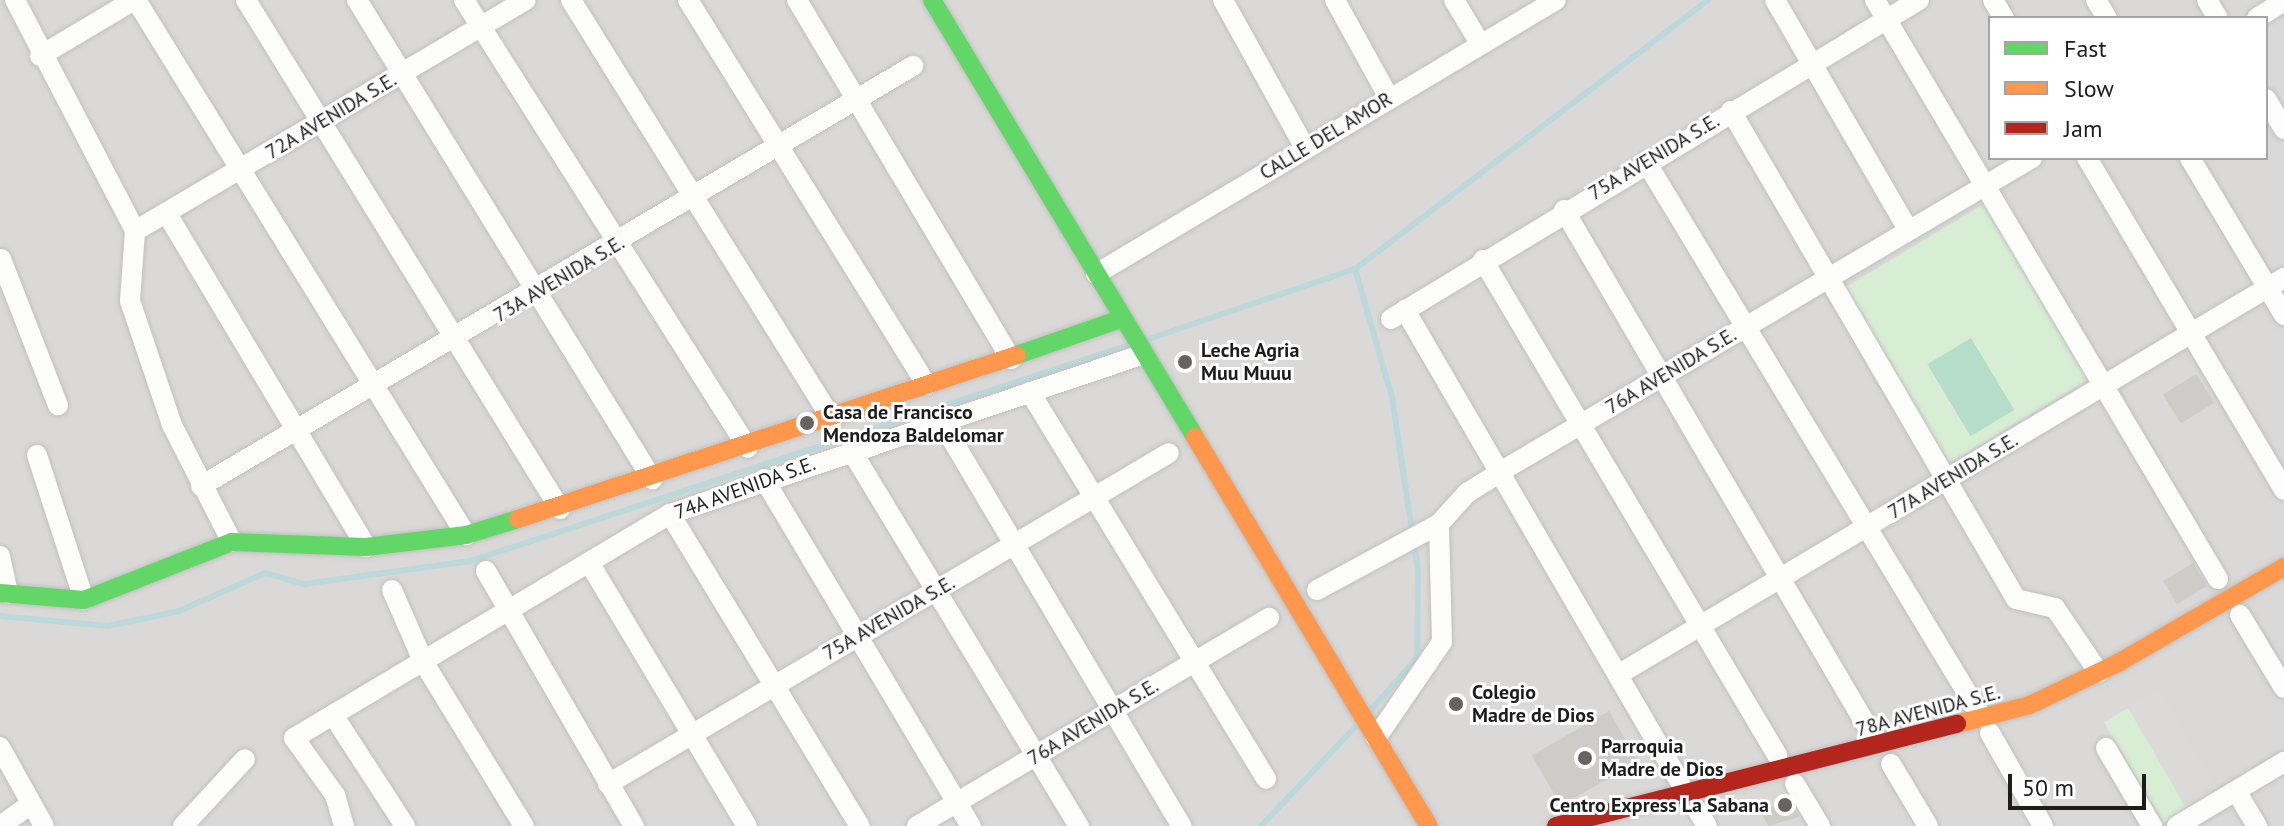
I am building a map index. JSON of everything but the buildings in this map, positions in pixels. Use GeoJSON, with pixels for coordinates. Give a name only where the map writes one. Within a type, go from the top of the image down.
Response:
{"type":"FeatureCollection","features":[{"type":"Feature","properties":{"kind":"street"},"geometry":{"type":"LineString","coordinates":[[0,556],[4,593],[84,600],[232,542],[172,425],[130,301],[135,231],[40,56],[15,0]]}},
{"type":"Feature","properties":{"kind":"street"},"geometry":{"type":"LineString","coordinates":[[40,56],[135,0],[466,535]]}},
{"type":"Feature","properties":{"kind":"street"},"geometry":{"type":"LineString","coordinates":[[246,0],[560,509]]}},
{"type":"Feature","properties":{"kind":"street"},"geometry":{"type":"LineString","coordinates":[[357,0],[652,479]]}},
{"type":"Feature","properties":{"kind":"street"},"geometry":{"type":"LineString","coordinates":[[464,0],[748,448]]}},
{"type":"Feature","properties":{"kind":"street","name":"72A AVENIDA S.E."},"geometry":{"type":"LineString","coordinates":[[135,231],[526,0]]}},
{"type":"Feature","properties":{"kind":"street"},"geometry":{"type":"LineString","coordinates":[[571,0],[832,420]]}},
{"type":"Feature","properties":{"kind":"street"},"geometry":{"type":"LineString","coordinates":[[688,0],[777,148],[927,385]]}},
{"type":"Feature","properties":{"kind":"street"},"geometry":{"type":"LineString","coordinates":[[797,0],[1011,359]]}},
{"type":"Feature","properties":{"kind":"street"},"geometry":{"type":"LineString","coordinates":[[932,0],[1429,826]]}},
{"type":"Feature","properties":{"kind":"street"},"geometry":{"type":"LineString","coordinates":[[1223,0],[1305,148]]}},
{"type":"Feature","properties":{"kind":"street"},"geometry":{"type":"LineString","coordinates":[[1335,0],[1389,98]]}},
{"type":"Feature","properties":{"kind":"street"},"geometry":{"type":"LineString","coordinates":[[1454,0],[1481,45]]}},
{"type":"Feature","properties":{"kind":"street","name":"CALLE DEL AMOR"},"geometry":{"type":"LineString","coordinates":[[1096,274],[1556,0]]}},
{"type":"Feature","properties":{"kind":"street"},"geometry":{"type":"LineString","coordinates":[[1775,0],[1908,229]]}},
{"type":"Feature","properties":{"kind":"street"},"geometry":{"type":"LineString","coordinates":[[1875,0],[2218,579]]}},
{"type":"Feature","properties":{"kind":"street","name":"75A AVENIDA S.E."},"geometry":{"type":"LineString","coordinates":[[1500,472],[1398,314],[1564,210],[1919,0]]}},
{"type":"Feature","properties":{"kind":"street"},"geometry":{"type":"LineString","coordinates":[[2260,16],[2284,1]]}},
{"type":"Feature","properties":{"kind":"street","name":"73A AVENIDA S.E."},"geometry":{"type":"LineString","coordinates":[[201,486],[376,388],[913,66]]}},
{"type":"Feature","properties":{"kind":"street"},"geometry":{"type":"LineString","coordinates":[[2268,102],[2284,129]]}},
{"type":"Feature","properties":{"kind":"street"},"geometry":{"type":"LineString","coordinates":[[1731,111],[2016,599],[2055,608],[2099,673]]}},
{"type":"Feature","properties":{"kind":"street","name":"76A AVENIDA S.E."},"geometry":{"type":"LineString","coordinates":[[1317,590],[1398,541],[1439,524],[1467,493],[1500,472],[2029,160]]}},
{"type":"Feature","properties":{"kind":"street"},"geometry":{"type":"LineString","coordinates":[[2088,160],[2284,490]]}},
{"type":"Feature","properties":{"kind":"street"},"geometry":{"type":"LineString","coordinates":[[2191,160],[2276,283],[2284,315]]}},
{"type":"Feature","properties":{"kind":"street"},"geometry":{"type":"LineString","coordinates":[[1646,162],[1978,711]]}},
{"type":"Feature","properties":{"kind":"street"},"geometry":{"type":"LineString","coordinates":[[1564,210],[1871,733]]}},
{"type":"Feature","properties":{"kind":"street"},"geometry":{"type":"LineString","coordinates":[[167,214],[366,547]]}},
{"type":"Feature","properties":{"kind":"street"},"geometry":{"type":"LineString","coordinates":[[1,259],[58,405]]}},
{"type":"Feature","properties":{"kind":"street"},"geometry":{"type":"LineString","coordinates":[[1483,260],[1777,755]]}},
{"type":"Feature","properties":{"kind":"street","name":"77A AVENIDA S.E."},"geometry":{"type":"LineString","coordinates":[[1621,673],[2276,283]]}},
{"type":"Feature","properties":{"kind":"street"},"geometry":{"type":"LineString","coordinates":[[0,316],[19,308]]}},
{"type":"Feature","properties":{"kind":"street","name":"74A AVENIDA S.E."},"geometry":{"type":"LineString","coordinates":[[232,542],[366,547],[466,535],[560,509],[748,448],[1123,318]]}},
{"type":"Feature","properties":{"kind":"street","name":"74A AVENIDA S.E."},"geometry":{"type":"LineString","coordinates":[[344,826],[335,795],[294,738],[670,514],[764,479],[1144,354]]}},
{"type":"Feature","properties":{"kind":"street"},"geometry":{"type":"LineString","coordinates":[[1030,392],[1266,779]]}},
{"type":"Feature","properties":{"kind":"street"},"geometry":{"type":"LineString","coordinates":[[941,421],[1181,826]]}},
{"type":"Feature","properties":{"kind":"street"},"geometry":{"type":"LineString","coordinates":[[851,450],[1079,826]]}},
{"type":"Feature","properties":{"kind":"street","name":"75A AVENIDA S.E."},"geometry":{"type":"LineString","coordinates":[[608,784],[1169,453]]}},
{"type":"Feature","properties":{"kind":"street"},"geometry":{"type":"LineString","coordinates":[[37,455],[84,600]]}},
{"type":"Feature","properties":{"kind":"street"},"geometry":{"type":"LineString","coordinates":[[1500,472],[1621,673],[1680,782]]}},
{"type":"Feature","properties":{"kind":"street"},"geometry":{"type":"LineString","coordinates":[[764,479],[971,826]]}},
{"type":"Feature","properties":{"kind":"street"},"geometry":{"type":"LineString","coordinates":[[670,514],[860,826]]}},
{"type":"Feature","properties":{"kind":"street"},"geometry":{"type":"LineString","coordinates":[[1372,732],[1442,642],[1439,524]]}},
{"type":"Feature","properties":{"kind":"street"},"geometry":{"type":"LineString","coordinates":[[590,564],[747,826]]}},
{"type":"Feature","properties":{"kind":"street","name":"78A AVENIDA S.E."},"geometry":{"type":"LineString","coordinates":[[1556,826],[1983,721],[2099,673],[2284,567]]}},
{"type":"Feature","properties":{"kind":"street"},"geometry":{"type":"LineString","coordinates":[[486,571],[634,826]]}},
{"type":"Feature","properties":{"kind":"street"},"geometry":{"type":"LineString","coordinates":[[392,590],[424,663],[524,826]]}},
{"type":"Feature","properties":{"kind":"street"},"geometry":{"type":"LineString","coordinates":[[2240,615],[2284,688]]}},
{"type":"Feature","properties":{"kind":"street","name":"76A AVENIDA S.E."},"geometry":{"type":"LineString","coordinates":[[917,826],[1269,618]]}},
{"type":"Feature","properties":{"kind":"street"},"geometry":{"type":"LineString","coordinates":[[333,715],[405,826]]}},
{"type":"Feature","properties":{"kind":"street"},"geometry":{"type":"LineString","coordinates":[[1990,733],[2043,826]]}},
{"type":"Feature","properties":{"kind":"street"},"geometry":{"type":"LineString","coordinates":[[0,747],[44,826]]}},
{"type":"Feature","properties":{"kind":"street"},"geometry":{"type":"LineString","coordinates":[[2106,748],[2152,826]]}},
{"type":"Feature","properties":{"kind":"street"},"geometry":{"type":"LineString","coordinates":[[183,826],[245,759]]}},
{"type":"Feature","properties":{"kind":"street"},"geometry":{"type":"LineString","coordinates":[[2177,826],[2284,762]]}},
{"type":"Feature","properties":{"kind":"street"},"geometry":{"type":"LineString","coordinates":[[1891,764],[1928,826]]}},
{"type":"Feature","properties":{"kind":"street"},"geometry":{"type":"LineString","coordinates":[[1795,784],[1820,826]]}},
{"type":"Feature","properties":{"kind":"street"},"geometry":{"type":"LineString","coordinates":[[2236,791],[2257,826]]}},
{"type":"Feature","properties":{"kind":"street"},"geometry":{"type":"LineString","coordinates":[[0,826],[30,805]]}},
{"type":"Feature","properties":{"kind":"shaded area"},"geometry":{"type":"Polygon","coordinates":[[[0,0],[2284,0],[2284,826],[0,826],[0,0]]]}},
{"type":"Feature","properties":{"kind":"shaded area"},"geometry":{"type":"Polygon","coordinates":[[[2160,689],[2219,791],[2187,810],[2128,708],[2160,689]]]}},
{"type":"Feature","properties":{"kind":"green space"},"geometry":{"type":"Polygon","coordinates":[[[1984,204],[2089,379],[1949,463],[1844,288],[1984,204]]]}},
{"type":"Feature","properties":{"kind":"green space"},"geometry":{"type":"Polygon","coordinates":[[[1971,338],[2014,410],[1971,436],[1927,364],[1971,338]]]}},
{"type":"Feature","properties":{"kind":"green space"},"geometry":{"type":"Polygon","coordinates":[[[2128,708],[2188,808],[2164,823],[2104,722],[2128,708]]]}},
{"type":"Feature","properties":{"kind":"waterway"},"geometry":{"type":"LineString","coordinates":[[1146,340],[1355,269],[1708,0]]}},
{"type":"Feature","properties":{"kind":"waterway"},"geometry":{"type":"LineString","coordinates":[[1355,269],[1392,397],[1418,571],[1417,658],[1369,712]]}},
{"type":"Feature","properties":{"kind":"waterway"},"geometry":{"type":"LineString","coordinates":[[0,616],[108,626],[179,611],[265,573],[304,584],[470,561],[1132,344]]}},
{"type":"Feature","properties":{"kind":"waterway"},"geometry":{"type":"LineString","coordinates":[[1261,826],[1359,723]]}},
{"type":"Feature","properties":{"kind":"traffic: fast"},"geometry":{"type":"LineString","coordinates":[[932,0],[1195,437]]}},
{"type":"Feature","properties":{"kind":"traffic: fast"},"geometry":{"type":"LineString","coordinates":[[1017,355],[1123,318]]}},
{"type":"Feature","properties":{"kind":"traffic: fast"},"geometry":{"type":"LineString","coordinates":[[0,593],[84,600],[232,542],[366,547],[466,535],[518,519]]}},
{"type":"Feature","properties":{"kind":"traffic: slow"},"geometry":{"type":"LineString","coordinates":[[518,519],[1017,355]]}},
{"type":"Feature","properties":{"kind":"traffic: slow"},"geometry":{"type":"LineString","coordinates":[[1195,437],[1429,826]]}},
{"type":"Feature","properties":{"kind":"traffic: slow"},"geometry":{"type":"LineString","coordinates":[[1957,724],[2030,705],[2118,663],[2284,567]]}},
{"type":"Feature","properties":{"kind":"traffic: jam"},"geometry":{"type":"LineString","coordinates":[[1556,826],[1957,724]]}},
{"type":"Feature","properties":{"kind":"place","name":"Leche Agria Muu Muuu"},"geometry":{"type":"Point","coordinates":[1185,362]}},
{"type":"Feature","properties":{"kind":"place","name":"Casa de Francisco Mendoza Baldelomar"},"geometry":{"type":"Point","coordinates":[807,423]}},
{"type":"Feature","properties":{"kind":"place","name":"Colegio Madre de Dios"},"geometry":{"type":"Point","coordinates":[1456,704]}},
{"type":"Feature","properties":{"kind":"place","name":"Parroquia Madre de Dios"},"geometry":{"type":"Point","coordinates":[1585,758]}},
{"type":"Feature","properties":{"kind":"place","name":"Centro Express La Sabana"},"geometry":{"type":"Point","coordinates":[1785,805]}}]}
